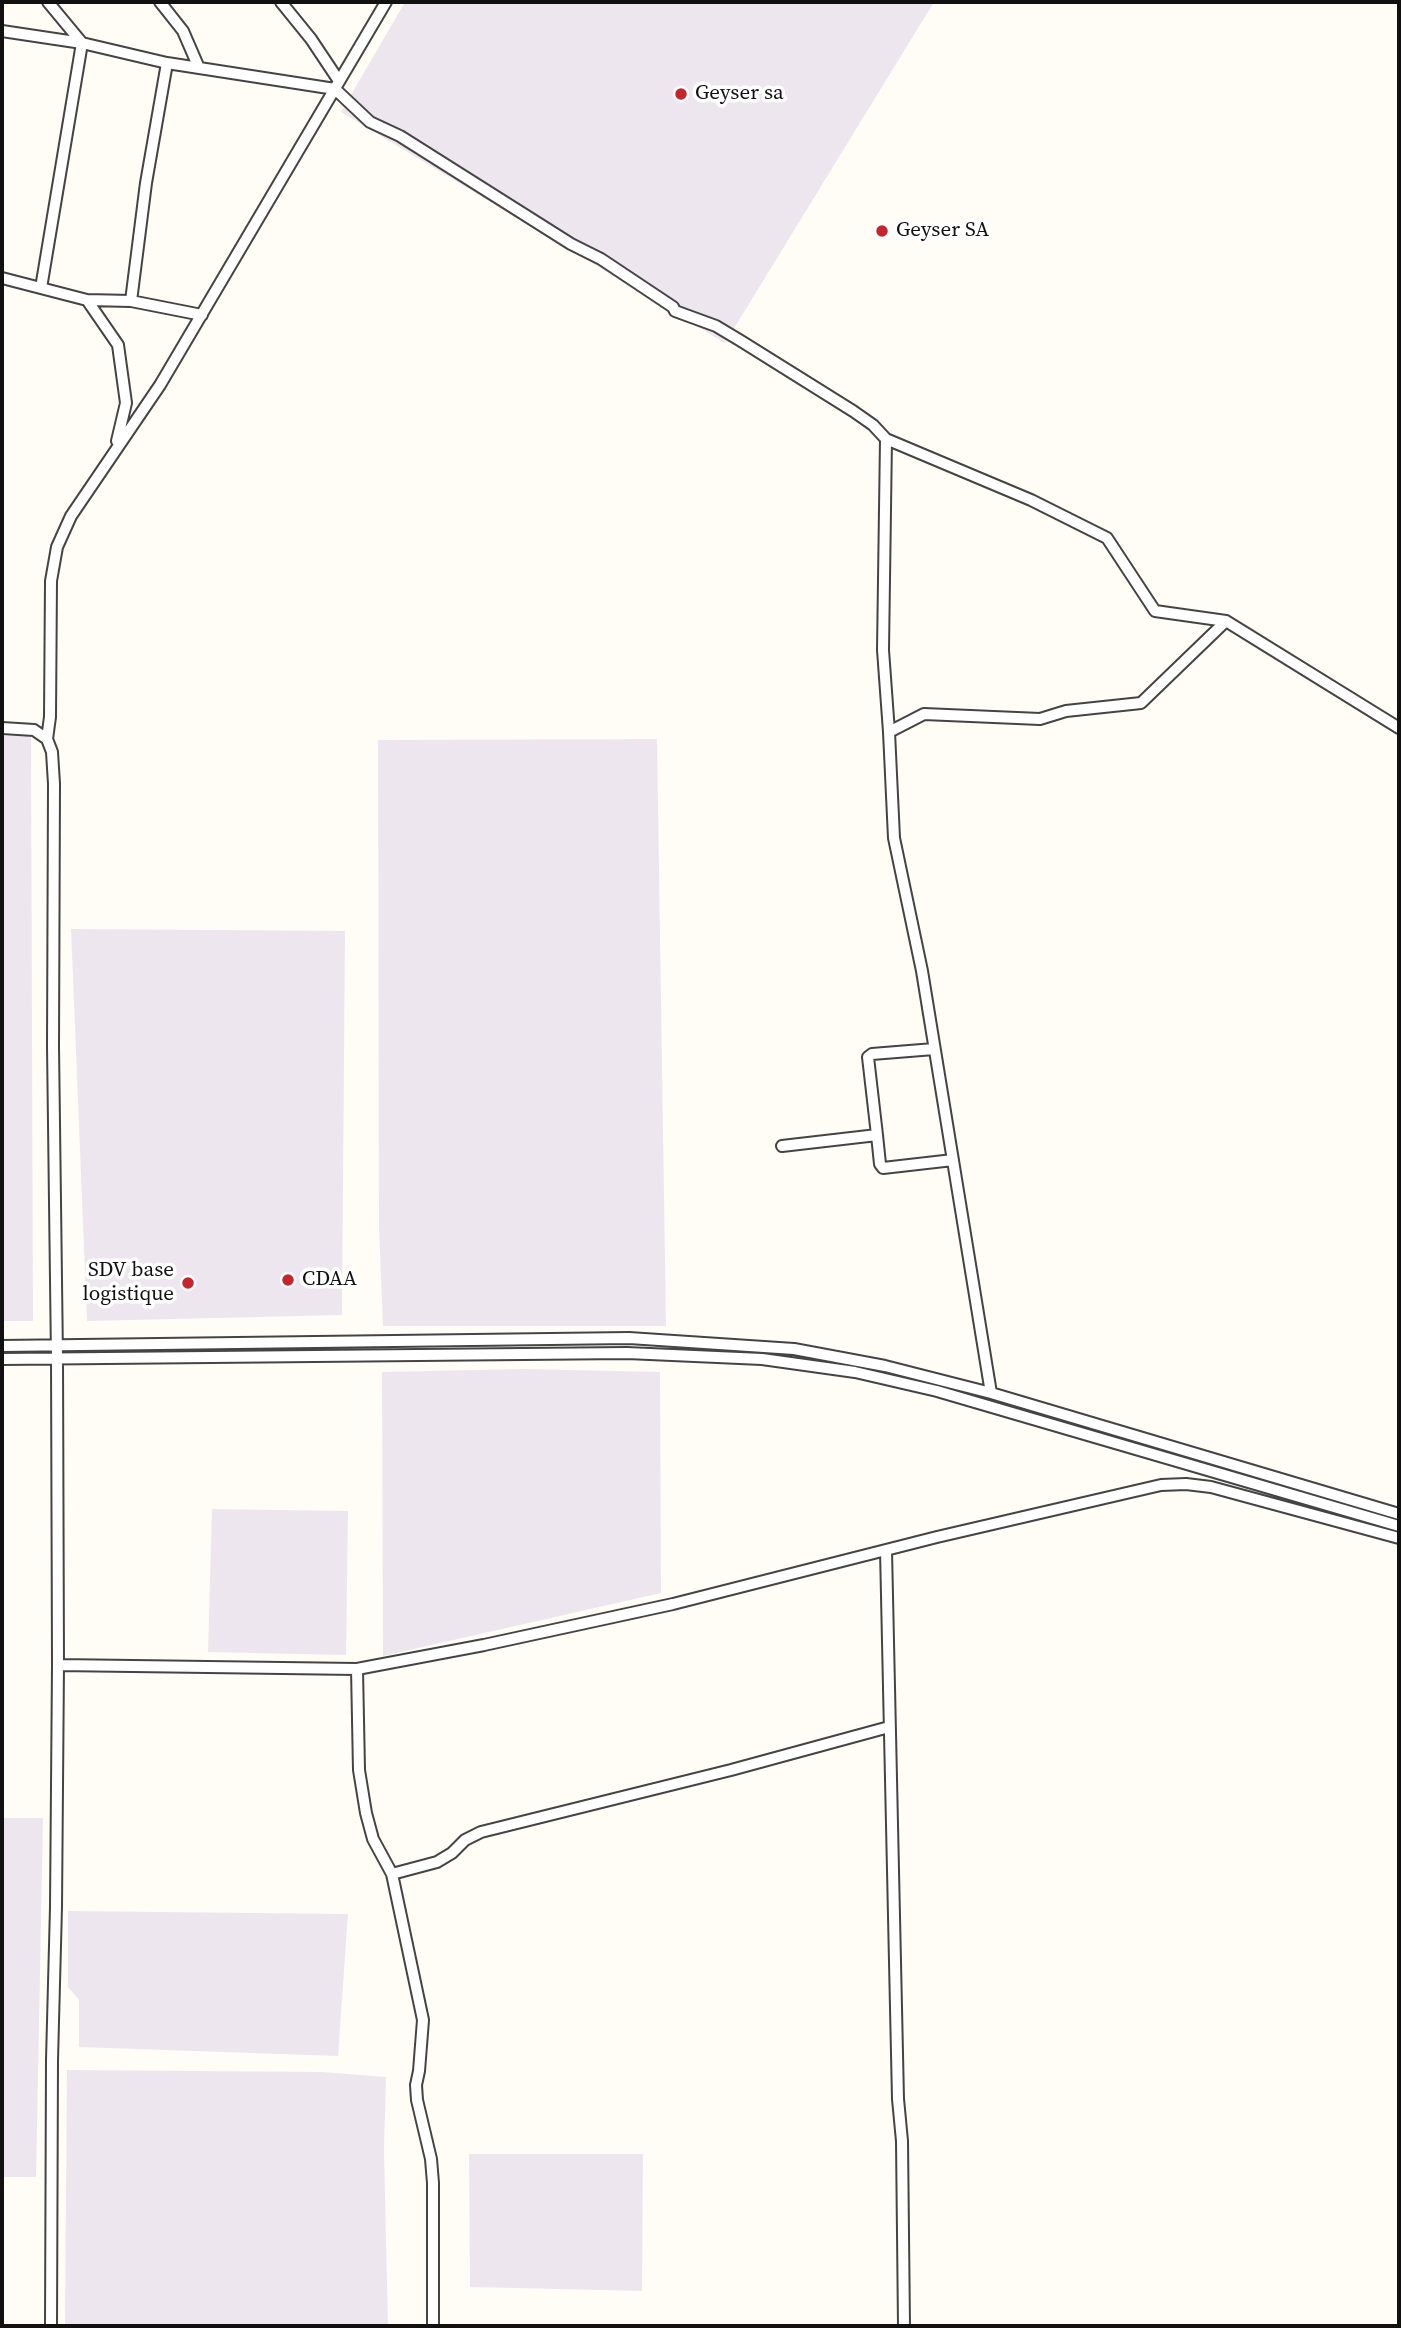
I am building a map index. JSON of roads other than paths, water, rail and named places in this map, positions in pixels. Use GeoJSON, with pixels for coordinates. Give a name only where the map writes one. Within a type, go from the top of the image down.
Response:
{"type":"FeatureCollection","features":[{"type":"Feature","properties":{"kind":"street"},"geometry":{"type":"LineString","coordinates":[[41,288],[82,43],[48,2]]}},
{"type":"Feature","properties":{"kind":"street"},"geometry":{"type":"LineString","coordinates":[[160,2],[183,31],[199,68]]}},
{"type":"Feature","properties":{"kind":"street"},"geometry":{"type":"LineString","coordinates":[[281,2],[311,39],[337,85],[370,122],[400,136],[570,244],[601,259],[673,307],[675,311],[716,326],[741,341],[853,411],[887,439],[1031,500],[1107,538],[1155,611],[1226,621],[1399,728]]}},
{"type":"Feature","properties":{"kind":"street"},"geometry":{"type":"LineString","coordinates":[[51,2326],[58,1665],[53,1046],[54,785],[52,752],[47,739],[50,717],[51,581],[57,547],[71,516],[160,385],[386,2]]}},
{"type":"Feature","properties":{"kind":"street"},"geometry":{"type":"LineString","coordinates":[[2,31],[82,43],[167,63],[337,85]]}},
{"type":"Feature","properties":{"kind":"street"},"geometry":{"type":"LineString","coordinates":[[131,301],[146,183],[167,63]]}},
{"type":"Feature","properties":{"kind":"street"},"geometry":{"type":"LineString","coordinates":[[2,278],[87,300],[131,301],[202,315]]}},
{"type":"Feature","properties":{"kind":"street"},"geometry":{"type":"LineString","coordinates":[[87,300],[118,345],[126,403],[116,447]]}},
{"type":"Feature","properties":{"kind":"street"},"geometry":{"type":"LineString","coordinates":[[887,439],[883,650],[894,838],[922,971],[991,1393]]}},
{"type":"Feature","properties":{"kind":"street"},"geometry":{"type":"LineString","coordinates":[[889,732],[924,714],[1040,719],[1066,711],[1141,704],[1226,621]]}},
{"type":"Feature","properties":{"kind":"street"},"geometry":{"type":"LineString","coordinates":[[2,728],[34,730],[47,739]]}},
{"type":"Feature","properties":{"kind":"street"},"geometry":{"type":"LineString","coordinates":[[934,1049],[872,1054],[868,1058],[880,1164],[883,1168],[953,1160]]}},
{"type":"Feature","properties":{"kind":"street"},"geometry":{"type":"LineString","coordinates":[[782,1146],[877,1135]]}},
{"type":"Feature","properties":{"kind":"street"},"geometry":{"type":"LineString","coordinates":[[2,1346],[671,1340],[794,1349],[886,1366],[991,1393],[1399,1514]]}},
{"type":"Feature","properties":{"kind":"street"},"geometry":{"type":"LineString","coordinates":[[2,1359],[626,1353],[762,1359],[855,1372],[937,1391],[1399,1526]]}},
{"type":"Feature","properties":{"kind":"street"},"geometry":{"type":"LineString","coordinates":[[58,1665],[357,1669],[673,1604],[1140,1488],[1186,1484],[1211,1487],[1399,1538]]}},
{"type":"Feature","properties":{"kind":"street"},"geometry":{"type":"LineString","coordinates":[[886,1550],[898,2099],[902,2141],[904,2326]]}},
{"type":"Feature","properties":{"kind":"street"},"geometry":{"type":"LineString","coordinates":[[357,1669],[359,1770],[366,1813],[373,1839],[392,1874],[423,2020],[416,2100],[431,2159],[433,2183],[433,2326]]}},
{"type":"Feature","properties":{"kind":"street"},"geometry":{"type":"LineString","coordinates":[[392,1874],[437,1862],[452,1853],[464,1840],[481,1832],[731,1770],[889,1727]]}},
{"type":"Feature","properties":{"kind":"place","name":"Geyser sa"},"geometry":{"type":"Point","coordinates":[681,94]}},
{"type":"Feature","properties":{"kind":"place","name":"Geyser SA"},"geometry":{"type":"Point","coordinates":[882,231]}},
{"type":"Feature","properties":{"kind":"place","name":"CDAA"},"geometry":{"type":"Point","coordinates":[288,1280]}},
{"type":"Feature","properties":{"kind":"place","name":"SDV base logistique"},"geometry":{"type":"Point","coordinates":[188,1283]}}]}
